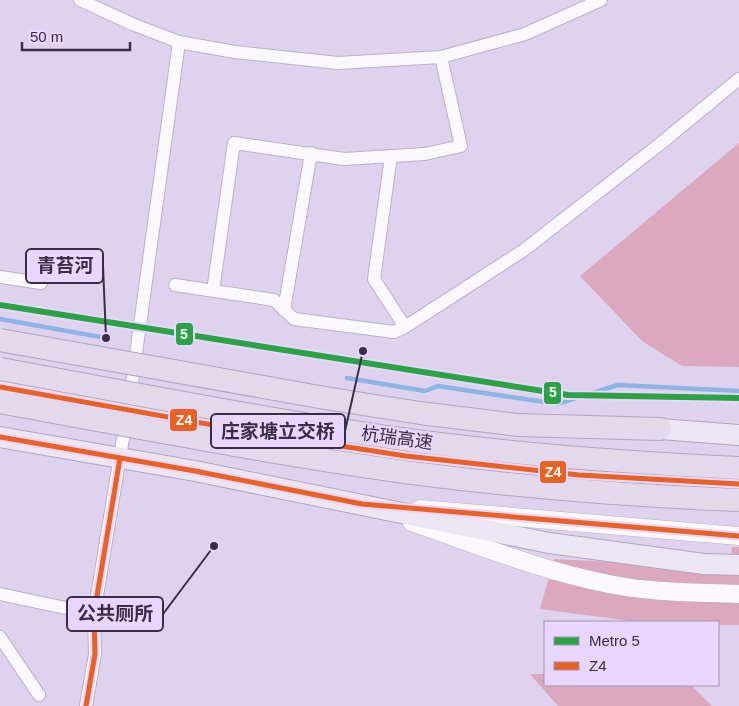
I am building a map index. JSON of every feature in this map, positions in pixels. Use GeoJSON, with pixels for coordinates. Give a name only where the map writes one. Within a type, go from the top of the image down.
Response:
{"type":"FeatureCollection","features":[{"type":"Feature","properties":{"kind":"highway"},"geometry":{"type":"LineString","coordinates":[[0,340],[420,413],[546,427],[660,429]]}},
{"type":"Feature","properties":{"kind":"highway","name":"杭瑞高速"},"geometry":{"type":"LineString","coordinates":[[0,369],[289,421],[416,441],[555,456],[739,468]]}},
{"type":"Feature","properties":{"kind":"highway","name":"杭瑞高速"},"geometry":{"type":"LineString","coordinates":[[0,402],[275,452],[412,473],[552,489],[626,495],[739,500]]}},
{"type":"Feature","properties":{"kind":"main road"},"geometry":{"type":"LineString","coordinates":[[0,387],[258,433],[406,456],[579,475],[739,484]]}},
{"type":"Feature","properties":{"kind":"main road"},"geometry":{"type":"LineString","coordinates":[[660,429],[739,435]]}},
{"type":"Feature","properties":{"kind":"main road"},"geometry":{"type":"LineString","coordinates":[[0,437],[195,471],[549,543],[704,564],[739,565]]}},
{"type":"Feature","properties":{"kind":"main road"},"geometry":{"type":"LineString","coordinates":[[362,504],[739,536]]}},
{"type":"Feature","properties":{"kind":"main road"},"geometry":{"type":"LineString","coordinates":[[362,504],[514,558],[569,575],[641,589],[739,594]]}},
{"type":"Feature","properties":{"kind":"street"},"geometry":{"type":"LineString","coordinates":[[80,0],[132,24],[179,42],[235,52],[338,63],[442,57],[525,34],[601,0]]}},
{"type":"Feature","properties":{"kind":"street"},"geometry":{"type":"LineString","coordinates":[[86,706],[95,654],[94,614],[128,409],[179,42]]}},
{"type":"Feature","properties":{"kind":"street"},"geometry":{"type":"LineString","coordinates":[[212,291],[234,143],[344,159],[425,154],[461,146],[442,57]]}},
{"type":"Feature","properties":{"kind":"street"},"geometry":{"type":"LineString","coordinates":[[175,285],[274,300],[294,319],[394,332],[524,250],[660,144],[739,79]]}},
{"type":"Feature","properties":{"kind":"street"},"geometry":{"type":"LineString","coordinates":[[284,310],[311,154]]}},
{"type":"Feature","properties":{"kind":"street"},"geometry":{"type":"LineString","coordinates":[[391,156],[374,279],[404,327]]}},
{"type":"Feature","properties":{"kind":"street"},"geometry":{"type":"LineString","coordinates":[[0,277],[41,283]]}},
{"type":"Feature","properties":{"kind":"street"},"geometry":{"type":"LineString","coordinates":[[0,594],[94,614]]}},
{"type":"Feature","properties":{"kind":"street"},"geometry":{"type":"LineString","coordinates":[[0,637],[39,695]]}},
{"type":"Feature","properties":{"kind":"shaded area"},"geometry":{"type":"Polygon","coordinates":[[[739,143],[739,367],[682,366],[642,341],[580,276],[739,143]]]}},
{"type":"Feature","properties":{"kind":"shaded area"},"geometry":{"type":"Polygon","coordinates":[[[732,547],[739,547],[739,625],[719,625],[719,621],[631,621],[540,609],[554,559],[730,568],[732,547]]]}},
{"type":"Feature","properties":{"kind":"shaded area"},"geometry":{"type":"Polygon","coordinates":[[[530,674],[544,674],[544,686],[692,686],[712,706],[558,706],[530,674]]]}},
{"type":"Feature","properties":{"kind":"waterway"},"geometry":{"type":"LineString","coordinates":[[0,319],[106,338]]}},
{"type":"Feature","properties":{"kind":"waterway"},"geometry":{"type":"LineString","coordinates":[[347,378],[425,391],[438,386],[557,404],[618,385],[739,391]]}},
{"type":"Feature","properties":{"kind":"metro line","name":"5"},"geometry":{"type":"LineString","coordinates":[[0,305],[568,395],[739,398]]}},
{"type":"Feature","properties":{"kind":"transit line","name":"Z4"},"geometry":{"type":"LineString","coordinates":[[0,387],[257,433],[406,456],[579,475],[739,484]]}},
{"type":"Feature","properties":{"kind":"transit line","name":"Z4"},"geometry":{"type":"LineString","coordinates":[[0,437],[195,471],[362,504],[739,536]]}},
{"type":"Feature","properties":{"kind":"transit line","name":"Z4"},"geometry":{"type":"LineString","coordinates":[[86,706],[95,654],[94,614],[120,458]]}},
{"type":"Feature","properties":{"kind":"place","name":"青苔河"},"geometry":{"type":"Point","coordinates":[106,338]}},
{"type":"Feature","properties":{"kind":"place","name":"庄家塘立交桥"},"geometry":{"type":"Point","coordinates":[363,351]}},
{"type":"Feature","properties":{"kind":"place","name":"公共厕所"},"geometry":{"type":"Point","coordinates":[214,546]}}]}
